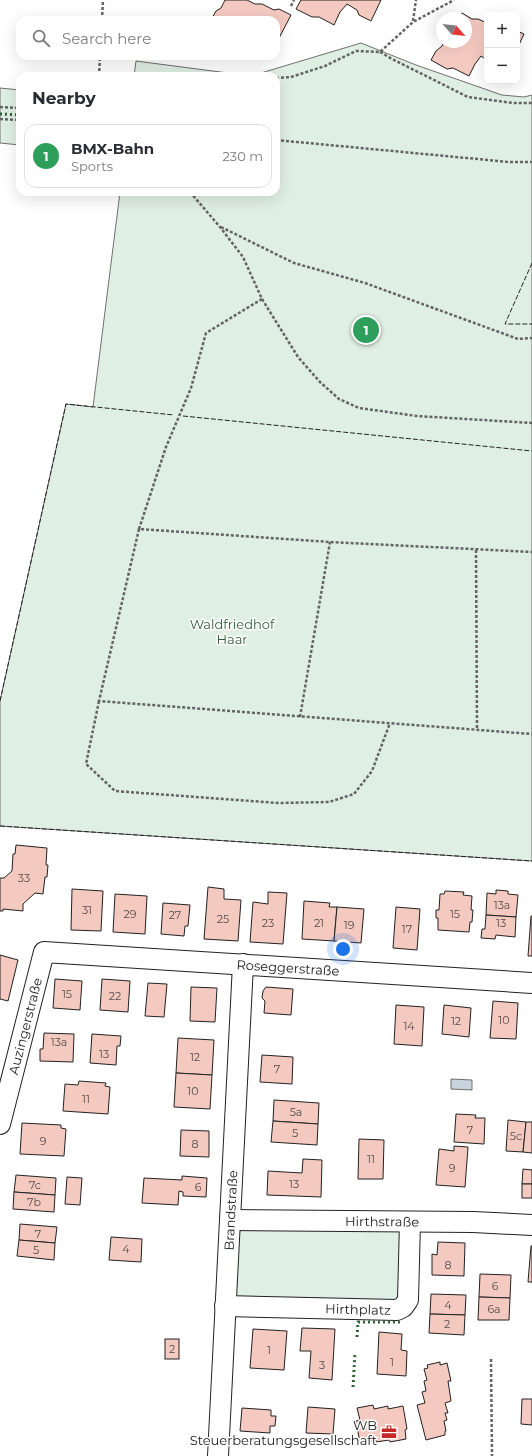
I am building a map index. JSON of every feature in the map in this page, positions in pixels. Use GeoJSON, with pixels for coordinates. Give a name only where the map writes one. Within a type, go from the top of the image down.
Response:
{"type":"FeatureCollection","features":[{"type":"Feature","properties":{"kind":"street","name":"Roseggerstraße"},"geometry":{"type":"LineString","coordinates":[[44,952],[532,983]]}},
{"type":"Feature","properties":{"kind":"street","name":"Auzingerstraße"},"geometry":{"type":"LineString","coordinates":[[0,1124],[44,952]]}},
{"type":"Feature","properties":{"kind":"street","name":"Brandstraße"},"geometry":{"type":"LineString","coordinates":[[218,1456],[244,964]]}},
{"type":"Feature","properties":{"kind":"street","name":"Hirthstraße"},"geometry":{"type":"LineString","coordinates":[[231,1220],[473,1222],[532,1225]]}},
{"type":"Feature","properties":{"kind":"street","name":"Hirthplatz"},"geometry":{"type":"LineString","coordinates":[[225,1306],[397,1310],[403,1307],[408,1300],[410,1222]]}},
{"type":"Feature","properties":{"kind":"path"},"geometry":{"type":"LineString","coordinates":[[102,16],[103,0]]}},
{"type":"Feature","properties":{"kind":"path"},"geometry":{"type":"LineString","coordinates":[[291,6],[294,0]]}},
{"type":"Feature","properties":{"kind":"path"},"geometry":{"type":"LineString","coordinates":[[413,22],[416,0]]}},
{"type":"Feature","properties":{"kind":"path"},"geometry":{"type":"LineString","coordinates":[[380,52],[413,22],[454,0]]}},
{"type":"Feature","properties":{"kind":"path"},"geometry":{"type":"LineString","coordinates":[[280,78],[291,77],[326,66],[356,51],[380,52],[468,97],[513,103],[532,103]]}},
{"type":"Feature","properties":{"kind":"path"},"geometry":{"type":"LineString","coordinates":[[99,72],[100,60]]}},
{"type":"Feature","properties":{"kind":"path"},"geometry":{"type":"LineString","coordinates":[[0,107],[16,108]]}},
{"type":"Feature","properties":{"kind":"path"},"geometry":{"type":"LineString","coordinates":[[0,118],[16,120]]}},
{"type":"Feature","properties":{"kind":"path"},"geometry":{"type":"LineString","coordinates":[[280,140],[509,162],[532,162]]}},
{"type":"Feature","properties":{"kind":"path"},"geometry":{"type":"LineString","coordinates":[[193,196],[243,257],[262,299],[298,357],[320,382],[340,399],[359,408],[417,416],[532,423]]}},
{"type":"Feature","properties":{"kind":"path"},"geometry":{"type":"LineString","coordinates":[[220,227],[294,263],[365,283],[518,338],[532,338]]}},
{"type":"Feature","properties":{"kind":"path"},"geometry":{"type":"LineString","coordinates":[[262,299],[206,334],[191,388],[166,447],[139,529],[86,764],[115,791],[278,803],[329,802],[354,794],[372,771],[390,723]]}},
{"type":"Feature","properties":{"kind":"path"},"geometry":{"type":"LineString","coordinates":[[139,529],[330,542],[532,552]]}},
{"type":"Feature","properties":{"kind":"path"},"geometry":{"type":"LineString","coordinates":[[300,717],[330,542]]}},
{"type":"Feature","properties":{"kind":"path"},"geometry":{"type":"LineString","coordinates":[[476,550],[477,730]]}},
{"type":"Feature","properties":{"kind":"path"},"geometry":{"type":"LineString","coordinates":[[99,701],[532,734]]}},
{"type":"Feature","properties":{"kind":"path"},"geometry":{"type":"LineString","coordinates":[[491,1359],[492,1456]]}},
{"type":"Feature","properties":{"kind":"green space","name":"Waldfriedhof Haar"},"geometry":{"type":"Polygon","coordinates":[[[361,43],[416,65],[502,95],[524,97],[532,95],[532,861],[0,826],[0,701],[66,404],[93,407],[119,196],[280,196],[280,72],[264,72],[361,43]]]}},
{"type":"Feature","properties":{"kind":"green space"},"geometry":{"type":"Polygon","coordinates":[[[136,61],[220,72],[135,72],[136,61]]]}},
{"type":"Feature","properties":{"kind":"green space"},"geometry":{"type":"Polygon","coordinates":[[[0,88],[16,90],[16,145],[0,143],[0,88]]]}},
{"type":"Feature","properties":{"kind":"green space"},"geometry":{"type":"Polygon","coordinates":[[[243,1229],[402,1231],[398,1299],[392,1302],[236,1298],[239,1232],[243,1229]]]}},
{"type":"Feature","properties":{"kind":"shaded area"},"geometry":{"type":"Polygon","coordinates":[[[451,1079],[472,1080],[472,1090],[451,1089],[451,1079]]]}},
{"type":"Feature","properties":{"kind":"building"},"geometry":{"type":"Polygon","coordinates":[[[225,0],[247,0],[255,4],[262,4],[274,10],[279,9],[291,15],[280,36],[280,16],[213,16],[216,11],[221,8],[225,0]]]}},
{"type":"Feature","properties":{"kind":"building"},"geometry":{"type":"Polygon","coordinates":[[[301,0],[381,0],[371,21],[359,15],[357,10],[347,4],[340,12],[334,25],[319,17],[312,17],[296,9],[301,0]]]}},
{"type":"Feature","properties":{"kind":"building"},"geometry":{"type":"Polygon","coordinates":[[[472,19],[478,19],[484,22],[484,58],[481,56],[469,76],[453,68],[447,69],[431,60],[440,48],[472,48],[472,19]]]}},
{"type":"Feature","properties":{"kind":"building"},"geometry":{"type":"Polygon","coordinates":[[[520,32],[524,34],[520,43],[520,32]]]}},
{"type":"Feature","properties":{"kind":"building"},"geometry":{"type":"Polygon","coordinates":[[[16,845],[47,848],[47,877],[45,877],[43,894],[35,893],[23,904],[23,911],[3,909],[3,911],[0,911],[0,878],[4,878],[12,871],[13,854],[15,854],[16,845]]]}},
{"type":"Feature","properties":{"kind":"building"},"geometry":{"type":"Polygon","coordinates":[[[208,887],[224,889],[224,899],[241,900],[238,941],[204,939],[208,887]]]}},
{"type":"Feature","properties":{"kind":"building"},"geometry":{"type":"Polygon","coordinates":[[[72,889],[103,891],[101,931],[71,930],[72,889]]]}},
{"type":"Feature","properties":{"kind":"building"},"geometry":{"type":"Polygon","coordinates":[[[496,890],[508,891],[508,894],[518,895],[516,917],[486,915],[487,893],[496,894],[496,890]]]}},
{"type":"Feature","properties":{"kind":"building"},"geometry":{"type":"Polygon","coordinates":[[[445,891],[464,892],[463,895],[472,896],[472,922],[470,922],[469,932],[438,930],[436,910],[439,910],[440,894],[444,894],[445,891]]]}},
{"type":"Feature","properties":{"kind":"building"},"geometry":{"type":"Polygon","coordinates":[[[268,892],[287,893],[283,944],[250,942],[253,902],[268,904],[268,892]]]}},
{"type":"Feature","properties":{"kind":"building"},"geometry":{"type":"Polygon","coordinates":[[[115,894],[147,896],[145,934],[113,932],[115,894]]]}},
{"type":"Feature","properties":{"kind":"building"},"geometry":{"type":"Polygon","coordinates":[[[304,901],[330,903],[329,907],[337,907],[334,941],[302,939],[304,901]]]}},
{"type":"Feature","properties":{"kind":"building"},"geometry":{"type":"Polygon","coordinates":[[[163,903],[190,905],[188,926],[185,926],[184,936],[161,934],[163,903]]]}},
{"type":"Feature","properties":{"kind":"building"},"geometry":{"type":"Polygon","coordinates":[[[337,907],[364,909],[361,943],[334,941],[337,907]]]}},
{"type":"Feature","properties":{"kind":"building"},"geometry":{"type":"Polygon","coordinates":[[[396,907],[420,909],[417,950],[393,948],[396,907]]]}},
{"type":"Feature","properties":{"kind":"building"},"geometry":{"type":"Polygon","coordinates":[[[486,915],[516,917],[515,937],[496,935],[495,939],[481,938],[482,929],[485,929],[486,915]]]}},
{"type":"Feature","properties":{"kind":"building"},"geometry":{"type":"Polygon","coordinates":[[[531,916],[532,956],[528,956],[531,916]]]}},
{"type":"Feature","properties":{"kind":"building"},"geometry":{"type":"Polygon","coordinates":[[[0,955],[18,960],[8,1001],[0,999],[0,955]]]}},
{"type":"Feature","properties":{"kind":"building"},"geometry":{"type":"Polygon","coordinates":[[[55,979],[82,981],[80,1010],[53,1008],[55,979]]]}},
{"type":"Feature","properties":{"kind":"building"},"geometry":{"type":"Polygon","coordinates":[[[102,979],[130,981],[128,1012],[100,1010],[102,979]]]}},
{"type":"Feature","properties":{"kind":"building"},"geometry":{"type":"Polygon","coordinates":[[[148,983],[167,984],[164,1017],[145,1016],[148,983]]]}},
{"type":"Feature","properties":{"kind":"building"},"geometry":{"type":"Polygon","coordinates":[[[191,987],[217,988],[215,1022],[190,1021],[191,987]]]}},
{"type":"Feature","properties":{"kind":"building"},"geometry":{"type":"Polygon","coordinates":[[[266,987],[293,989],[291,1015],[264,1013],[265,1001],[262,998],[263,991],[266,987]]]}},
{"type":"Feature","properties":{"kind":"building"},"geometry":{"type":"Polygon","coordinates":[[[493,1001],[518,1003],[516,1039],[490,1038],[493,1001]]]}},
{"type":"Feature","properties":{"kind":"building"},"geometry":{"type":"Polygon","coordinates":[[[396,1005],[424,1007],[422,1046],[394,1044],[396,1005]]]}},
{"type":"Feature","properties":{"kind":"building"},"geometry":{"type":"Polygon","coordinates":[[[444,1005],[471,1008],[469,1037],[442,1034],[444,1005]]]}},
{"type":"Feature","properties":{"kind":"building"},"geometry":{"type":"Polygon","coordinates":[[[44,1033],[74,1034],[73,1062],[40,1061],[40,1049],[43,1049],[44,1033]]]}},
{"type":"Feature","properties":{"kind":"building"},"geometry":{"type":"Polygon","coordinates":[[[92,1034],[121,1036],[120,1046],[117,1046],[116,1065],[90,1063],[92,1034]]]}},
{"type":"Feature","properties":{"kind":"building"},"geometry":{"type":"Polygon","coordinates":[[[178,1038],[214,1040],[212,1075],[176,1073],[178,1038]]]}},
{"type":"Feature","properties":{"kind":"building"},"geometry":{"type":"Polygon","coordinates":[[[262,1055],[293,1057],[292,1084],[260,1082],[262,1055]]]}},
{"type":"Feature","properties":{"kind":"building"},"geometry":{"type":"Polygon","coordinates":[[[176,1073],[212,1075],[210,1109],[174,1107],[176,1073]]]}},
{"type":"Feature","properties":{"kind":"building"},"geometry":{"type":"Polygon","coordinates":[[[79,1081],[106,1083],[105,1086],[110,1087],[108,1114],[63,1111],[65,1084],[78,1085],[79,1081]]]}},
{"type":"Feature","properties":{"kind":"building"},"geometry":{"type":"Polygon","coordinates":[[[274,1100],[319,1103],[318,1124],[273,1121],[274,1100]]]}},
{"type":"Feature","properties":{"kind":"building"},"geometry":{"type":"Polygon","coordinates":[[[456,1114],[476,1115],[475,1118],[485,1118],[484,1144],[454,1142],[456,1114]]]}},
{"type":"Feature","properties":{"kind":"building"},"geometry":{"type":"Polygon","coordinates":[[[508,1120],[526,1122],[523,1152],[506,1151],[508,1120]]]}},
{"type":"Feature","properties":{"kind":"building"},"geometry":{"type":"Polygon","coordinates":[[[273,1121],[318,1124],[317,1145],[271,1142],[273,1121]]]}},
{"type":"Feature","properties":{"kind":"building"},"geometry":{"type":"Polygon","coordinates":[[[526,1122],[532,1122],[532,1153],[523,1152],[526,1122]]]}},
{"type":"Feature","properties":{"kind":"building"},"geometry":{"type":"Polygon","coordinates":[[[22,1123],[61,1125],[61,1128],[66,1129],[64,1156],[20,1154],[22,1123]]]}},
{"type":"Feature","properties":{"kind":"building"},"geometry":{"type":"Polygon","coordinates":[[[181,1130],[209,1131],[209,1157],[180,1156],[181,1130]]]}},
{"type":"Feature","properties":{"kind":"building"},"geometry":{"type":"Polygon","coordinates":[[[359,1139],[384,1140],[383,1179],[358,1179],[359,1139]]]}},
{"type":"Feature","properties":{"kind":"building"},"geometry":{"type":"Polygon","coordinates":[[[454,1146],[468,1147],[465,1187],[436,1185],[439,1149],[454,1151],[454,1146]]]}},
{"type":"Feature","properties":{"kind":"building"},"geometry":{"type":"Polygon","coordinates":[[[303,1159],[322,1160],[321,1197],[267,1195],[268,1171],[302,1173],[303,1159]]]}},
{"type":"Feature","properties":{"kind":"building"},"geometry":{"type":"Polygon","coordinates":[[[523,1169],[532,1170],[532,1184],[522,1184],[523,1169]]]}},
{"type":"Feature","properties":{"kind":"building"},"geometry":{"type":"Polygon","coordinates":[[[16,1175],[56,1178],[55,1195],[14,1192],[16,1175]]]}},
{"type":"Feature","properties":{"kind":"building"},"geometry":{"type":"Polygon","coordinates":[[[182,1176],[207,1178],[206,1197],[183,1196],[183,1192],[179,1191],[178,1205],[142,1203],[144,1178],[182,1180],[182,1176]]]}},
{"type":"Feature","properties":{"kind":"building"},"geometry":{"type":"Polygon","coordinates":[[[67,1177],[82,1178],[80,1205],[65,1204],[67,1177]]]}},
{"type":"Feature","properties":{"kind":"building"},"geometry":{"type":"Polygon","coordinates":[[[522,1184],[532,1184],[532,1198],[522,1198],[522,1184]]]}},
{"type":"Feature","properties":{"kind":"building"},"geometry":{"type":"Polygon","coordinates":[[[14,1192],[55,1195],[54,1212],[13,1209],[14,1192]]]}},
{"type":"Feature","properties":{"kind":"building"},"geometry":{"type":"Polygon","coordinates":[[[20,1224],[57,1227],[55,1243],[19,1240],[20,1224]]]}},
{"type":"Feature","properties":{"kind":"building"},"geometry":{"type":"Polygon","coordinates":[[[111,1237],[142,1239],[141,1262],[109,1260],[111,1237]]]}},
{"type":"Feature","properties":{"kind":"building"},"geometry":{"type":"Polygon","coordinates":[[[19,1240],[55,1243],[54,1260],[17,1256],[19,1240]]]}},
{"type":"Feature","properties":{"kind":"building"},"geometry":{"type":"Polygon","coordinates":[[[438,1242],[465,1243],[464,1276],[432,1275],[432,1254],[437,1255],[438,1242]]]}},
{"type":"Feature","properties":{"kind":"building"},"geometry":{"type":"Polygon","coordinates":[[[531,1246],[532,1282],[528,1282],[531,1246]]]}},
{"type":"Feature","properties":{"kind":"building"},"geometry":{"type":"Polygon","coordinates":[[[480,1274],[511,1275],[510,1298],[479,1297],[480,1274]]]}},
{"type":"Feature","properties":{"kind":"building"},"geometry":{"type":"Polygon","coordinates":[[[431,1294],[466,1295],[465,1315],[430,1314],[431,1294]]]}},
{"type":"Feature","properties":{"kind":"building"},"geometry":{"type":"Polygon","coordinates":[[[479,1297],[510,1298],[509,1320],[478,1320],[479,1297]]]}},
{"type":"Feature","properties":{"kind":"building"},"geometry":{"type":"Polygon","coordinates":[[[430,1314],[465,1315],[464,1335],[429,1333],[430,1314]]]}},
{"type":"Feature","properties":{"kind":"building"},"geometry":{"type":"Polygon","coordinates":[[[302,1328],[335,1329],[332,1380],[309,1378],[311,1351],[300,1351],[302,1328]]]}},
{"type":"Feature","properties":{"kind":"building"},"geometry":{"type":"Polygon","coordinates":[[[253,1329],[287,1331],[284,1370],[250,1368],[253,1329]]]}},
{"type":"Feature","properties":{"kind":"building"},"geometry":{"type":"Polygon","coordinates":[[[379,1332],[402,1334],[401,1350],[407,1351],[406,1376],[377,1374],[379,1332]]]}},
{"type":"Feature","properties":{"kind":"building"},"geometry":{"type":"Polygon","coordinates":[[[165,1339],[179,1339],[179,1359],[165,1359],[165,1339]]]}},
{"type":"Feature","properties":{"kind":"building"},"geometry":{"type":"Polygon","coordinates":[[[440,1362],[440,1365],[447,1363],[451,1381],[448,1381],[451,1401],[445,1403],[448,1413],[445,1413],[447,1420],[444,1421],[446,1431],[445,1435],[426,1440],[417,1405],[425,1403],[422,1392],[426,1391],[424,1381],[427,1380],[424,1369],[428,1368],[427,1365],[440,1362]]]}},
{"type":"Feature","properties":{"kind":"building"},"geometry":{"type":"Polygon","coordinates":[[[522,1399],[532,1399],[532,1425],[521,1424],[522,1399]]]}},
{"type":"Feature","properties":{"kind":"building"},"geometry":{"type":"Polygon","coordinates":[[[373,1405],[374,1409],[388,1406],[388,1409],[403,1406],[407,1429],[405,1430],[406,1439],[390,1442],[389,1440],[376,1442],[376,1440],[360,1443],[356,1421],[360,1420],[357,1408],[373,1405]]]}},
{"type":"Feature","properties":{"kind":"building"},"geometry":{"type":"Polygon","coordinates":[[[308,1407],[335,1409],[333,1434],[306,1433],[308,1407]]]}},
{"type":"Feature","properties":{"kind":"building"},"geometry":{"type":"Polygon","coordinates":[[[242,1408],[271,1410],[271,1416],[276,1416],[275,1426],[270,1426],[270,1433],[240,1431],[242,1408]]]}},
{"type":"Feature","properties":{"kind":"hedge"},"geometry":{"type":"LineString","coordinates":[[0,114],[16,115]]}},
{"type":"Feature","properties":{"kind":"hedge"},"geometry":{"type":"LineString","coordinates":[[357,1337],[358,1322],[400,1322]]}},
{"type":"Feature","properties":{"kind":"hedge"},"geometry":{"type":"LineString","coordinates":[[353,1387],[355,1353]]}},
{"type":"Feature","properties":{"kind":"fence"},"geometry":{"type":"LineString","coordinates":[[532,263],[505,324],[532,324]]}},
{"type":"Feature","properties":{"kind":"fence"},"geometry":{"type":"LineString","coordinates":[[0,701],[66,404],[174,415]]}},
{"type":"Feature","properties":{"kind":"fence"},"geometry":{"type":"LineString","coordinates":[[183,416],[532,451]]}},
{"type":"Feature","properties":{"kind":"fence"},"geometry":{"type":"LineString","coordinates":[[0,826],[532,861]]}},
{"type":"Feature","properties":{"kind":"place","name":"BMX-Bahn"},"geometry":{"type":"Point","coordinates":[366,330]}},
{"type":"Feature","properties":{"kind":"place","name":"WB Steuerberatungsgesellschaft"},"geometry":{"type":"Point","coordinates":[389,1432]}}]}
